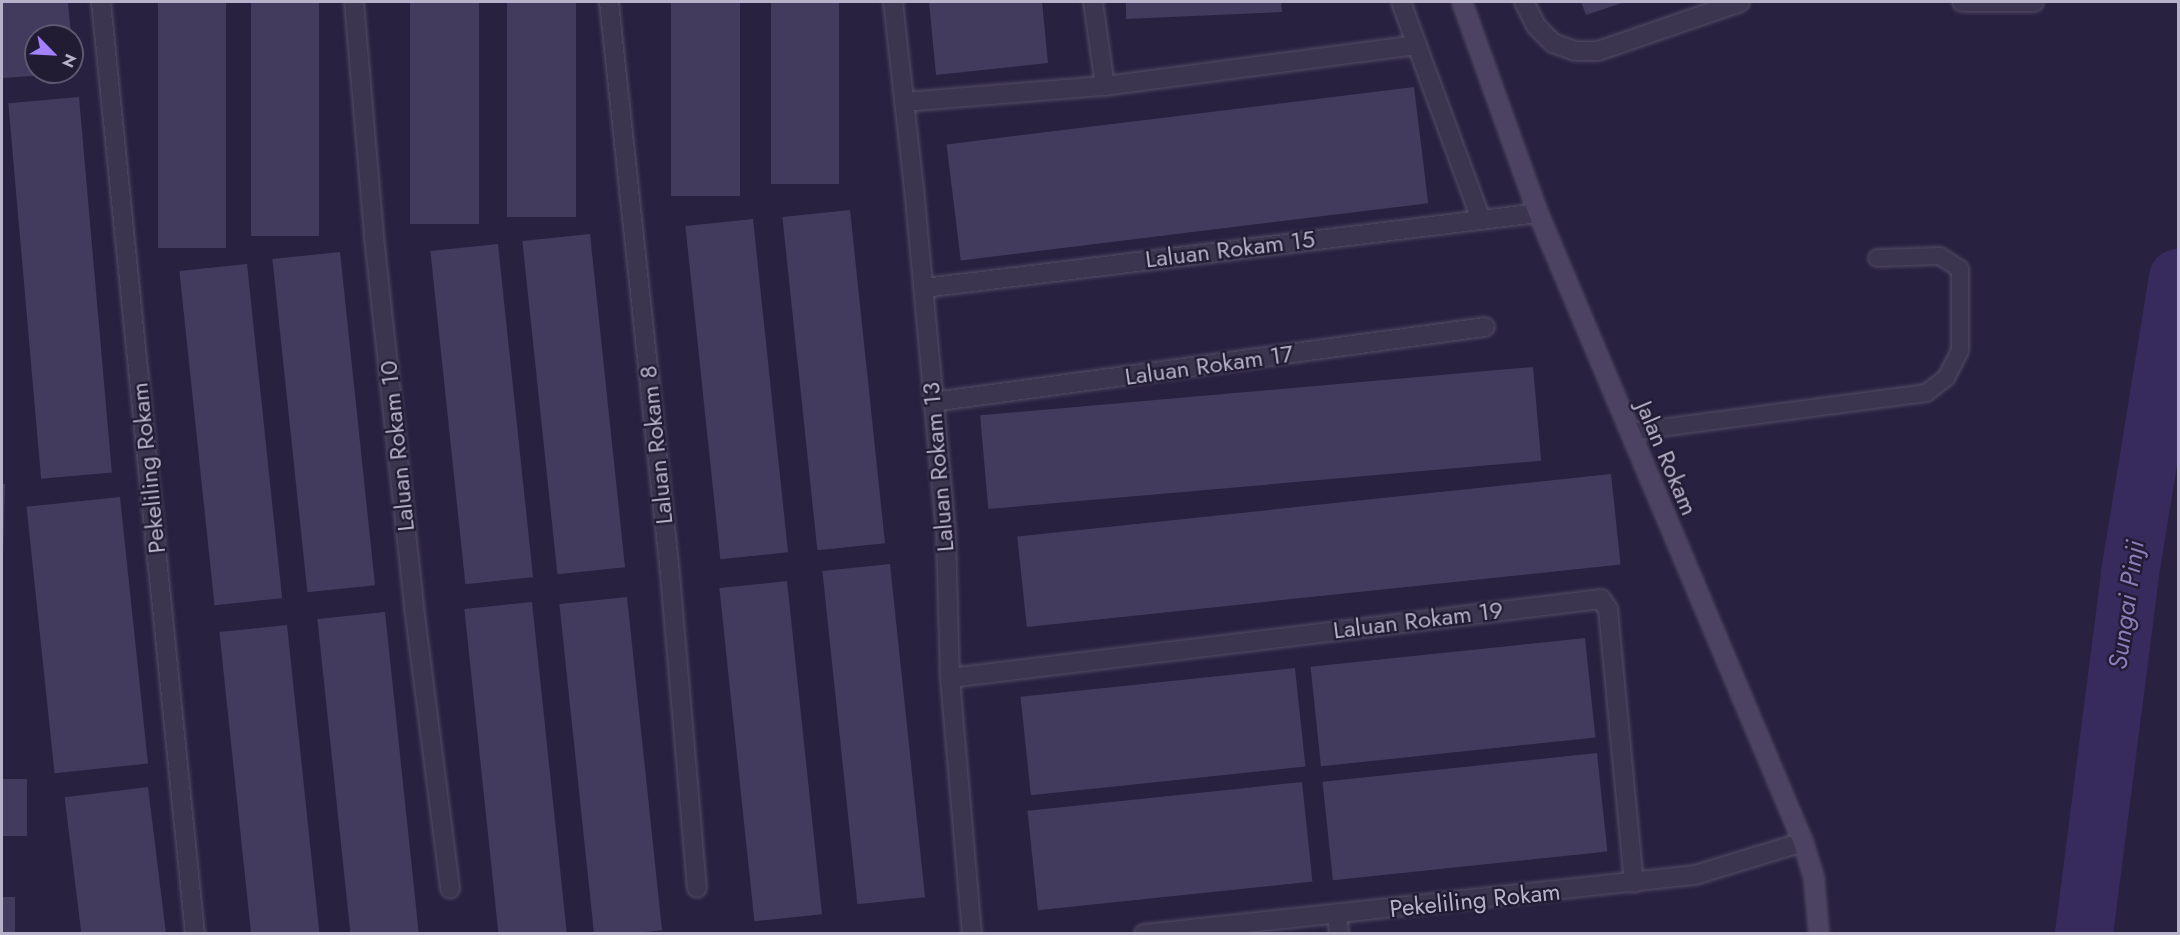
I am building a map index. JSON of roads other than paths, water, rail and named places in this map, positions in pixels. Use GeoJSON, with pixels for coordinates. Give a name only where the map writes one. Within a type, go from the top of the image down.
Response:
{"type":"FeatureCollection","features":[{"type":"Feature","properties":{"kind":"main road","name":"Jalan Rokam"},"geometry":{"type":"LineString","coordinates":[[1462,2],[1538,213],[1803,843],[1814,879],[1819,933]]}},
{"type":"Feature","properties":{"kind":"street","name":"Pekeliling Rokam"},"geometry":{"type":"LineString","coordinates":[[101,2],[195,933]]}},
{"type":"Feature","properties":{"kind":"street","name":"Laluan Rokam 10"},"geometry":{"type":"LineString","coordinates":[[354,2],[374,237],[414,607],[450,889]]}},
{"type":"Feature","properties":{"kind":"street","name":"Laluan Rokam 8"},"geometry":{"type":"LineString","coordinates":[[609,2],[670,574],[697,888]]}},
{"type":"Feature","properties":{"kind":"street","name":"Laluan Rokam 13"},"geometry":{"type":"LineString","coordinates":[[893,2],[924,288],[946,536],[950,678],[972,933]]}},
{"type":"Feature","properties":{"kind":"street"},"geometry":{"type":"LineString","coordinates":[[1093,2],[1105,86]]}},
{"type":"Feature","properties":{"kind":"street"},"geometry":{"type":"LineString","coordinates":[[1401,2],[1480,217]]}},
{"type":"Feature","properties":{"kind":"street"},"geometry":{"type":"LineString","coordinates":[[1524,2],[1536,26],[1553,43],[1575,51],[1598,51],[1740,2]]}},
{"type":"Feature","properties":{"kind":"street"},"geometry":{"type":"LineString","coordinates":[[1962,2],[2034,2]]}},
{"type":"Feature","properties":{"kind":"street"},"geometry":{"type":"LineString","coordinates":[[904,102],[1105,86],[1415,45]]}},
{"type":"Feature","properties":{"kind":"street","name":"Laluan Rokam 15"},"geometry":{"type":"LineString","coordinates":[[924,288],[1480,217],[1538,213]]}},
{"type":"Feature","properties":{"kind":"street","name":"Laluan Rokam 17"},"geometry":{"type":"LineString","coordinates":[[933,402],[1485,327]]}},
{"type":"Feature","properties":{"kind":"street","name":"Laluan Rokam 19"},"geometry":{"type":"LineString","coordinates":[[950,678],[1600,599],[1608,609],[1634,883]]}},
{"type":"Feature","properties":{"kind":"street","name":"Pekeliling Rokam"},"geometry":{"type":"LineString","coordinates":[[1143,933],[1695,875],[1803,843]]}},
{"type":"Feature","properties":{"kind":"street"},"geometry":{"type":"LineString","coordinates":[[1337,914],[1339,933]]}},
{"type":"Feature","properties":{"kind":"lane"},"geometry":{"type":"LineString","coordinates":[[1630,432],[1926,393],[1946,378],[1960,351],[1960,269],[1940,256],[1877,258]]}},
{"type":"Feature","properties":{"kind":"waterway","name":"Sungai Pinji"},"geometry":{"type":"LineString","coordinates":[[2084,934],[2130,574],[2178,278]]}}]}
